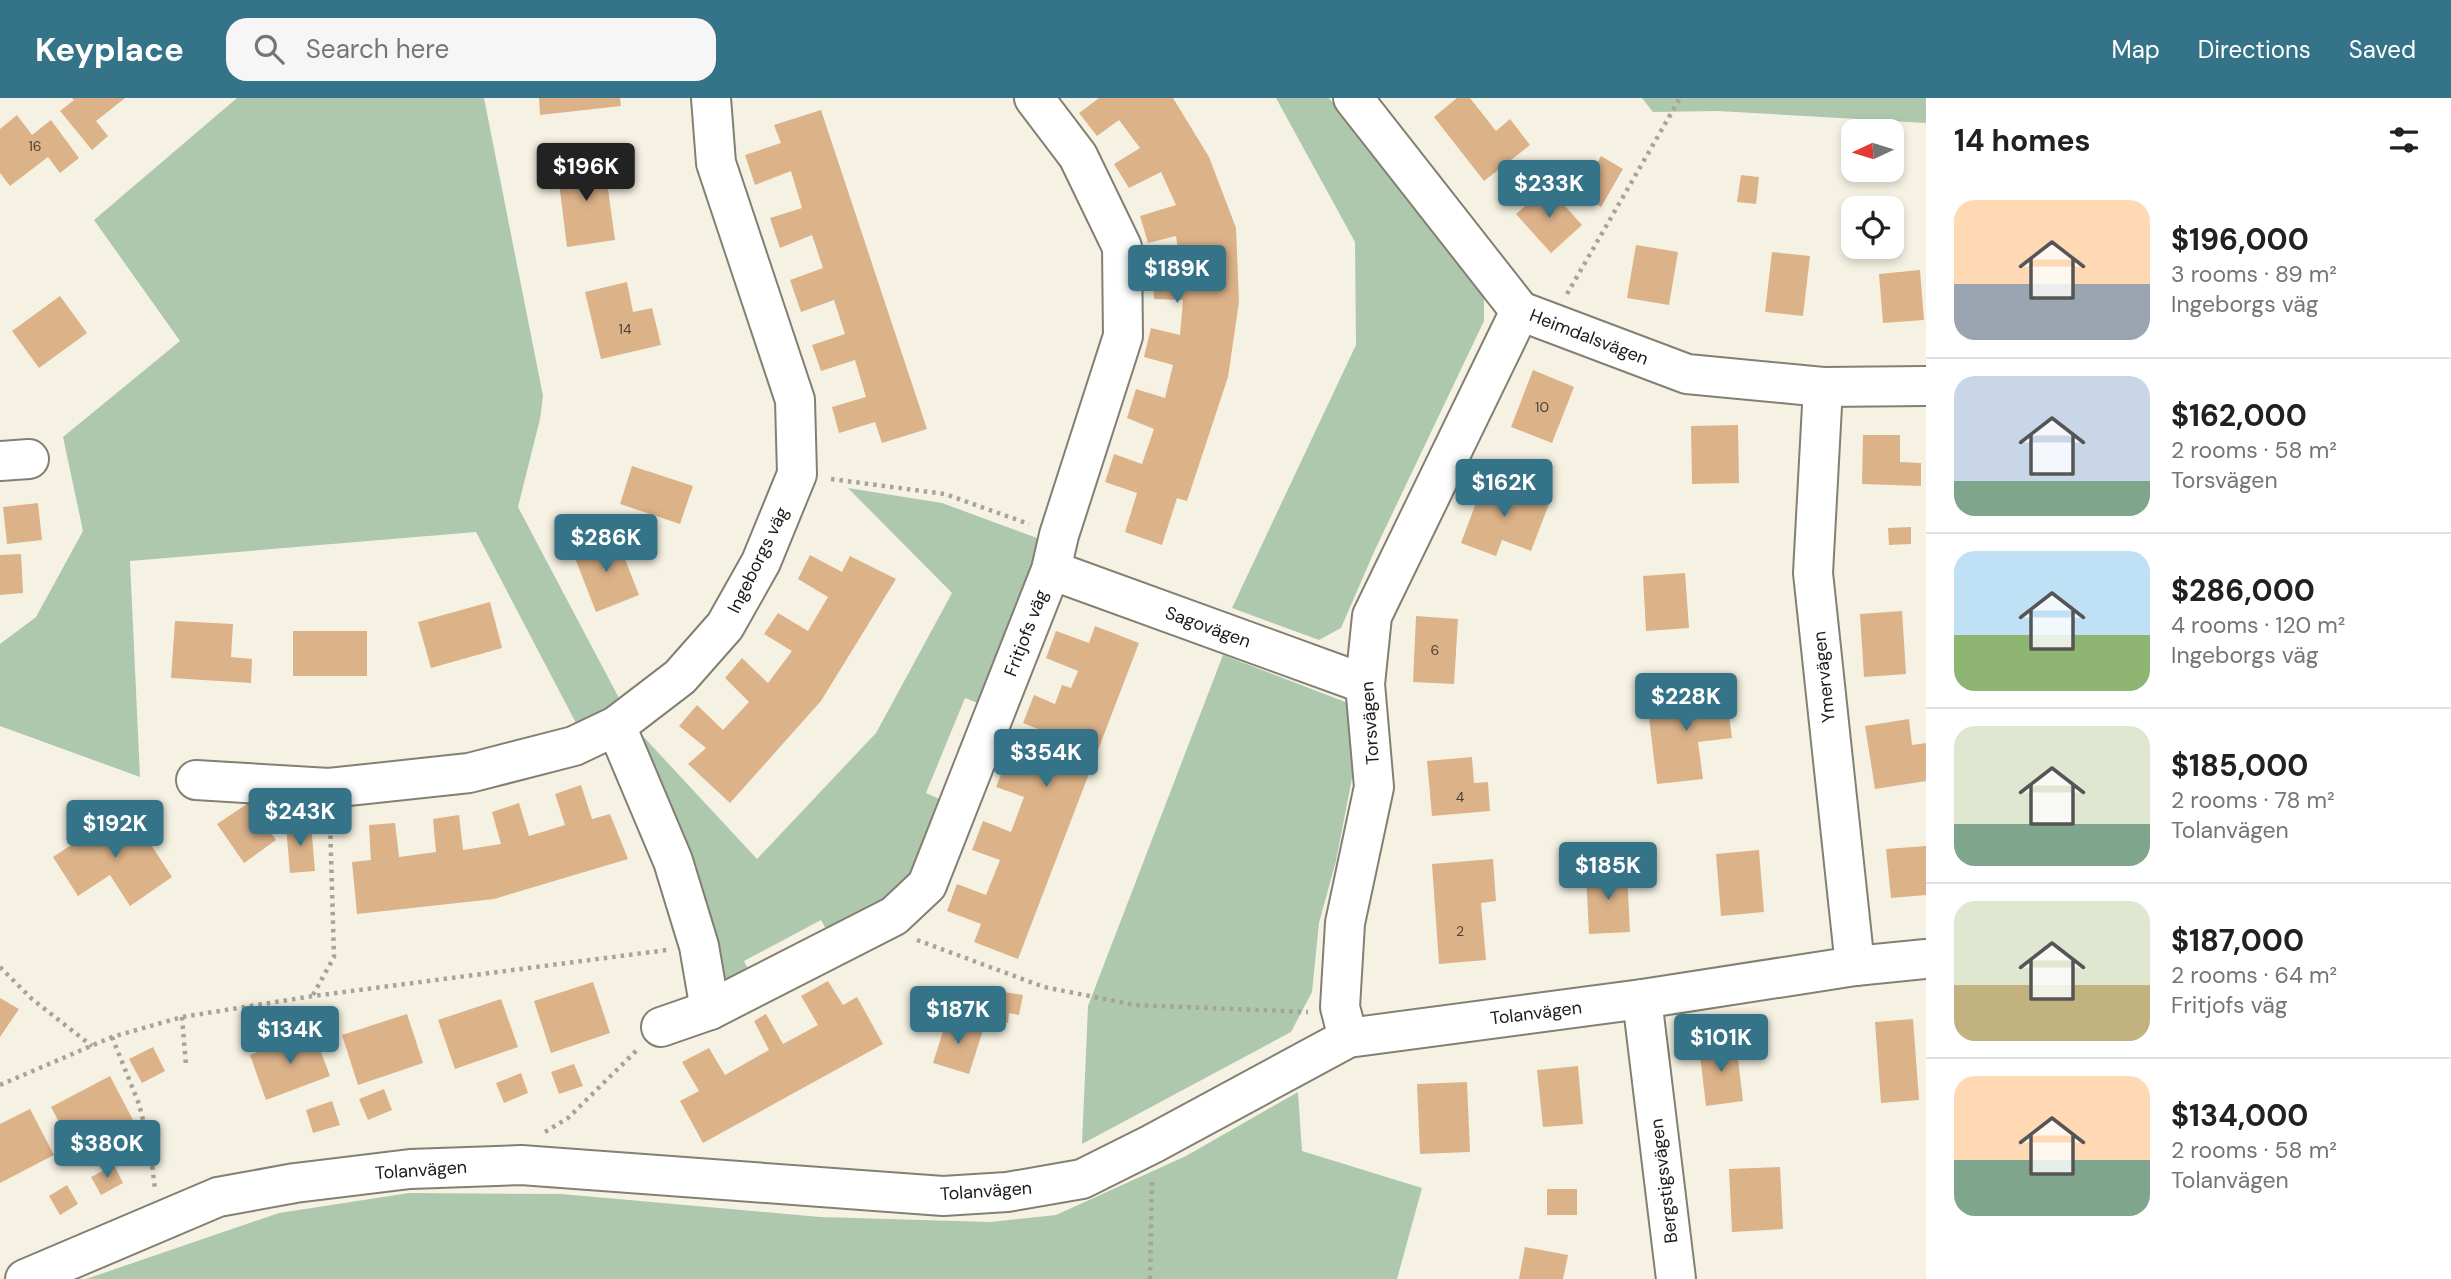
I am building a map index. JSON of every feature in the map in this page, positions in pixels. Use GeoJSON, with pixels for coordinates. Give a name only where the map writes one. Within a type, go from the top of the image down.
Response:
{"type":"FeatureCollection","features":[{"type":"Feature","properties":{"kind":"street","name":"Ingeborgs väg"},"geometry":{"type":"LineString","coordinates":[[195,780],[330,788],[469,773],[574,746],[616,726],[680,677],[725,626],[761,562],[797,474],[795,400],[716,163],[711,98]]}},
{"type":"Feature","properties":{"kind":"street","name":"Fritjofs väg"},"geometry":{"type":"LineString","coordinates":[[661,1027],[710,1010],[894,916],[927,885],[1055,553],[1123,336],[1122,247],[1078,156],[1034,98]]}},
{"type":"Feature","properties":{"kind":"street","name":"Heimdalsvägen"},"geometry":{"type":"LineString","coordinates":[[1353,98],[1535,317],[1687,374],[1823,387],[1926,386]]}},
{"type":"Feature","properties":{"kind":"street","name":"Torsvägen"},"geometry":{"type":"LineString","coordinates":[[1344,1022],[1345,923],[1374,787],[1365,684],[1373,616],[1535,317]]}},
{"type":"Feature","properties":{"kind":"street","name":"Ymervägen"},"geometry":{"type":"LineString","coordinates":[[1823,387],[1813,573],[1855,966]]}},
{"type":"Feature","properties":{"kind":"street","name":"Sagovägen"},"geometry":{"type":"LineString","coordinates":[[1055,553],[1365,684]]}},
{"type":"Feature","properties":{"kind":"street"},"geometry":{"type":"LineString","coordinates":[[616,726],[673,861],[699,946],[710,1010]]}},
{"type":"Feature","properties":{"kind":"street","name":"Tolanvägen"},"geometry":{"type":"LineString","coordinates":[[24,1279],[218,1197],[295,1183],[410,1169],[521,1165],[943,1196],[1007,1192],[1082,1179],[1153,1144],[1344,1022],[1642,999],[1855,966],[1926,959]]}},
{"type":"Feature","properties":{"kind":"street","name":"Bergstigsvägen"},"geometry":{"type":"LineString","coordinates":[[1642,999],[1676,1279]]}},
{"type":"Feature","properties":{"kind":"path"},"geometry":{"type":"LineString","coordinates":[[1535,317],[1680,98]]}},
{"type":"Feature","properties":{"kind":"path"},"geometry":{"type":"LineString","coordinates":[[797,474],[945,494],[1055,553]]}},
{"type":"Feature","properties":{"kind":"path"},"geometry":{"type":"LineString","coordinates":[[313,996],[334,957],[330,788]]}},
{"type":"Feature","properties":{"kind":"path"},"geometry":{"type":"LineString","coordinates":[[894,916],[912,938],[1044,987],[1135,1006],[1315,1012],[1344,1022]]}},
{"type":"Feature","properties":{"kind":"path"},"geometry":{"type":"LineString","coordinates":[[0,1085],[112,1037],[182,1017],[313,996],[699,946]]}},
{"type":"Feature","properties":{"kind":"path"},"geometry":{"type":"LineString","coordinates":[[0,967],[32,999],[93,1047]]}},
{"type":"Feature","properties":{"kind":"path"},"geometry":{"type":"LineString","coordinates":[[182,1017],[186,1065]]}},
{"type":"Feature","properties":{"kind":"path"},"geometry":{"type":"LineString","coordinates":[[521,1165],[522,1144],[568,1118],[661,1027]]}},
{"type":"Feature","properties":{"kind":"path"},"geometry":{"type":"LineString","coordinates":[[112,1037],[139,1104],[150,1148],[159,1221]]}},
{"type":"Feature","properties":{"kind":"path"},"geometry":{"type":"LineString","coordinates":[[1150,1279],[1153,1144]]}},
{"type":"Feature","properties":{"kind":"green space"},"geometry":{"type":"Polygon","coordinates":[[[237,98],[484,98],[543,396],[540,419],[518,507],[620,700],[577,725],[476,532],[130,561],[140,777],[0,726],[0,644],[36,617],[83,531],[63,437],[180,341],[94,220],[237,98]]]}},
{"type":"Feature","properties":{"kind":"green space"},"geometry":{"type":"Polygon","coordinates":[[[1276,98],[1329,98],[1484,297],[1484,321],[1374,552],[1341,628],[1319,640],[1232,608],[1356,345],[1355,242],[1276,98]]]}},
{"type":"Feature","properties":{"kind":"green space"},"geometry":{"type":"Polygon","coordinates":[[[1642,98],[1926,98],[1926,123],[1904,122],[1904,119],[1718,111],[1653,112],[1642,98]]]}},
{"type":"Feature","properties":{"kind":"green space"},"geometry":{"type":"Polygon","coordinates":[[[848,488],[942,503],[1048,542],[990,708],[965,698],[926,793],[951,804],[923,875],[832,940],[821,920],[744,961],[754,981],[726,995],[640,733],[757,859],[876,733],[952,593],[848,488]]]}},
{"type":"Feature","properties":{"kind":"green space"},"geometry":{"type":"Polygon","coordinates":[[[1223,655],[1348,703],[1353,773],[1336,861],[1319,923],[1312,992],[1291,1032],[1082,1144],[1088,1006],[1223,655]]]}},
{"type":"Feature","properties":{"kind":"green space"},"geometry":{"type":"Polygon","coordinates":[[[1298,1092],[1302,1151],[1422,1188],[1397,1279],[86,1279],[279,1213],[409,1193],[561,1194],[820,1217],[990,1222],[1056,1215],[1186,1156],[1298,1092]]]}},
{"type":"Feature","properties":{"kind":"building"},"geometry":{"type":"Polygon","coordinates":[[[72,98],[125,98],[96,121],[108,136],[92,150],[60,111],[74,100],[72,98]]]}},
{"type":"Feature","properties":{"kind":"building"},"geometry":{"type":"Polygon","coordinates":[[[539,98],[620,98],[621,106],[540,115],[539,98]]]}},
{"type":"Feature","properties":{"kind":"building"},"geometry":{"type":"Polygon","coordinates":[[[1099,98],[1173,98],[1209,157],[1236,228],[1239,302],[1228,377],[1187,501],[1177,498],[1162,545],[1125,532],[1137,493],[1105,482],[1114,454],[1142,464],[1154,429],[1127,418],[1136,389],[1165,398],[1173,365],[1144,357],[1151,328],[1180,335],[1183,300],[1154,299],[1152,272],[1181,269],[1176,236],[1148,243],[1140,216],[1176,205],[1161,172],[1129,188],[1114,164],[1140,148],[1119,120],[1097,136],[1079,113],[1099,98]]]}},
{"type":"Feature","properties":{"kind":"building"},"geometry":{"type":"Polygon","coordinates":[[[1457,98],[1470,98],[1496,131],[1510,119],[1530,145],[1484,181],[1434,117],[1457,98]]]}},
{"type":"Feature","properties":{"kind":"building"},"geometry":{"type":"Polygon","coordinates":[[[821,110],[927,429],[882,443],[875,422],[839,433],[832,407],[866,397],[855,360],[821,371],[812,345],[845,334],[834,300],[801,312],[790,280],[823,268],[812,235],[780,248],[770,218],[802,208],[791,171],[755,185],[745,155],[781,143],[774,125],[821,110]]]}},
{"type":"Feature","properties":{"kind":"building"},"geometry":{"type":"Polygon","coordinates":[[[17,115],[32,135],[51,120],[79,158],[60,173],[48,157],[10,186],[0,173],[0,129],[17,115]]]}},
{"type":"Feature","properties":{"kind":"building"},"geometry":{"type":"Polygon","coordinates":[[[1601,156],[1623,169],[1601,207],[1579,195],[1601,156]]]}},
{"type":"Feature","properties":{"kind":"building"},"geometry":{"type":"Polygon","coordinates":[[[604,160],[615,240],[567,247],[557,166],[604,160]]]}},
{"type":"Feature","properties":{"kind":"building"},"geometry":{"type":"Polygon","coordinates":[[[1741,175],[1759,177],[1756,204],[1737,202],[1741,175]]]}},
{"type":"Feature","properties":{"kind":"building"},"geometry":{"type":"Polygon","coordinates":[[[1547,186],[1582,225],[1551,253],[1516,214],[1547,186]]]}},
{"type":"Feature","properties":{"kind":"building"},"geometry":{"type":"Polygon","coordinates":[[[1636,245],[1678,252],[1669,305],[1627,298],[1636,245]]]}},
{"type":"Feature","properties":{"kind":"building"},"geometry":{"type":"Polygon","coordinates":[[[1772,252],[1810,256],[1803,316],[1765,312],[1772,252]]]}},
{"type":"Feature","properties":{"kind":"building"},"geometry":{"type":"Polygon","coordinates":[[[1920,270],[1924,320],[1883,323],[1879,274],[1920,270]]]}},
{"type":"Feature","properties":{"kind":"building"},"geometry":{"type":"Polygon","coordinates":[[[627,282],[633,312],[652,308],[661,345],[601,359],[585,292],[627,282]]]}},
{"type":"Feature","properties":{"kind":"building"},"geometry":{"type":"Polygon","coordinates":[[[60,296],[87,333],[39,368],[12,331],[60,296]]]}},
{"type":"Feature","properties":{"kind":"building"},"geometry":{"type":"Polygon","coordinates":[[[1533,370],[1574,387],[1552,443],[1511,427],[1533,370]]]}},
{"type":"Feature","properties":{"kind":"building"},"geometry":{"type":"Polygon","coordinates":[[[1738,425],[1739,483],[1692,484],[1691,426],[1738,425]]]}},
{"type":"Feature","properties":{"kind":"building"},"geometry":{"type":"Polygon","coordinates":[[[1863,435],[1900,435],[1900,462],[1921,463],[1921,486],[1862,484],[1863,435]]]}},
{"type":"Feature","properties":{"kind":"building"},"geometry":{"type":"Polygon","coordinates":[[[632,466],[693,486],[680,524],[620,504],[632,466]]]}},
{"type":"Feature","properties":{"kind":"building"},"geometry":{"type":"Polygon","coordinates":[[[1485,479],[1549,504],[1531,551],[1502,540],[1496,556],[1461,543],[1485,479]]]}},
{"type":"Feature","properties":{"kind":"building"},"geometry":{"type":"Polygon","coordinates":[[[38,503],[42,540],[7,544],[3,507],[38,503]]]}},
{"type":"Feature","properties":{"kind":"building"},"geometry":{"type":"Polygon","coordinates":[[[1911,527],[1911,544],[1889,545],[1888,528],[1911,527]]]}},
{"type":"Feature","properties":{"kind":"building"},"geometry":{"type":"Polygon","coordinates":[[[616,536],[639,595],[596,612],[573,553],[616,536]]]}},
{"type":"Feature","properties":{"kind":"building"},"geometry":{"type":"Polygon","coordinates":[[[21,554],[23,593],[0,595],[0,555],[21,554]]]}},
{"type":"Feature","properties":{"kind":"building"},"geometry":{"type":"Polygon","coordinates":[[[810,555],[842,572],[850,556],[896,579],[821,701],[730,803],[688,764],[706,748],[679,726],[697,705],[723,730],[749,702],[725,678],[742,658],[768,683],[792,651],[764,634],[778,613],[808,631],[828,597],[798,579],[810,555]]]}},
{"type":"Feature","properties":{"kind":"building"},"geometry":{"type":"Polygon","coordinates":[[[1685,573],[1689,628],[1646,631],[1643,576],[1685,573]]]}},
{"type":"Feature","properties":{"kind":"building"},"geometry":{"type":"Polygon","coordinates":[[[490,602],[502,648],[431,668],[418,622],[490,602]]]}},
{"type":"Feature","properties":{"kind":"building"},"geometry":{"type":"Polygon","coordinates":[[[1902,611],[1906,674],[1864,677],[1860,614],[1902,611]]]}},
{"type":"Feature","properties":{"kind":"building"},"geometry":{"type":"Polygon","coordinates":[[[1416,616],[1458,619],[1454,684],[1413,682],[1416,616]]]}},
{"type":"Feature","properties":{"kind":"building"},"geometry":{"type":"Polygon","coordinates":[[[175,621],[233,624],[231,657],[252,659],[251,683],[171,678],[175,621]]]}},
{"type":"Feature","properties":{"kind":"building"},"geometry":{"type":"Polygon","coordinates":[[[1095,626],[1139,643],[1018,959],[974,942],[981,924],[947,911],[957,884],[986,895],[1000,860],[972,850],[983,821],[1011,832],[1024,797],[996,787],[1008,757],[1035,768],[1048,733],[1023,723],[1034,695],[1055,704],[1062,685],[1071,688],[1078,671],[1046,658],[1056,631],[1089,643],[1095,626]]]}},
{"type":"Feature","properties":{"kind":"building"},"geometry":{"type":"Polygon","coordinates":[[[293,631],[367,631],[367,676],[293,676],[293,631]]]}},
{"type":"Feature","properties":{"kind":"building"},"geometry":{"type":"Polygon","coordinates":[[[1726,692],[1732,738],[1698,742],[1703,779],[1657,784],[1647,701],[1726,692]]]}},
{"type":"Feature","properties":{"kind":"building"},"geometry":{"type":"Polygon","coordinates":[[[1909,719],[1912,745],[1926,743],[1926,781],[1875,789],[1865,726],[1909,719]]]}},
{"type":"Feature","properties":{"kind":"building"},"geometry":{"type":"Polygon","coordinates":[[[1472,757],[1474,783],[1488,782],[1490,811],[1432,816],[1427,761],[1472,757]]]}},
{"type":"Feature","properties":{"kind":"building"},"geometry":{"type":"Polygon","coordinates":[[[581,785],[592,819],[610,814],[628,859],[494,899],[357,914],[352,862],[371,860],[369,825],[395,823],[399,857],[436,852],[433,819],[459,815],[463,850],[501,844],[492,812],[519,803],[529,836],[565,825],[555,794],[581,785]]]}},
{"type":"Feature","properties":{"kind":"building"},"geometry":{"type":"Polygon","coordinates":[[[250,802],[276,840],[244,863],[217,824],[250,802]]]}},
{"type":"Feature","properties":{"kind":"building"},"geometry":{"type":"Polygon","coordinates":[[[127,808],[172,877],[130,906],[110,875],[78,896],[53,857],[127,808]]]}},
{"type":"Feature","properties":{"kind":"building"},"geometry":{"type":"Polygon","coordinates":[[[311,824],[315,871],[290,873],[286,826],[311,824]]]}},
{"type":"Feature","properties":{"kind":"building"},"geometry":{"type":"Polygon","coordinates":[[[1926,846],[1926,895],[1891,898],[1886,849],[1926,846]]]}},
{"type":"Feature","properties":{"kind":"building"},"geometry":{"type":"Polygon","coordinates":[[[1759,850],[1764,912],[1721,916],[1716,854],[1759,850]]]}},
{"type":"Feature","properties":{"kind":"building"},"geometry":{"type":"Polygon","coordinates":[[[1493,859],[1496,901],[1481,903],[1486,960],[1439,964],[1432,864],[1493,859]]]}},
{"type":"Feature","properties":{"kind":"building"},"geometry":{"type":"Polygon","coordinates":[[[1627,871],[1630,932],[1589,934],[1586,873],[1627,871]]]}},
{"type":"Feature","properties":{"kind":"building"},"geometry":{"type":"Polygon","coordinates":[[[828,981],[843,1005],[857,997],[883,1044],[703,1143],[680,1101],[699,1091],[682,1062],[709,1048],[725,1075],[769,1050],[754,1021],[766,1014],[783,1044],[818,1025],[801,996],[828,981]]]}},
{"type":"Feature","properties":{"kind":"building"},"geometry":{"type":"Polygon","coordinates":[[[593,982],[610,1033],[551,1053],[534,1001],[593,982]]]}},
{"type":"Feature","properties":{"kind":"building"},"geometry":{"type":"Polygon","coordinates":[[[969,986],[1023,995],[1019,1015],[1009,1013],[1008,1023],[964,1016],[969,986]]]}},
{"type":"Feature","properties":{"kind":"building"},"geometry":{"type":"Polygon","coordinates":[[[0,998],[19,1009],[0,1037],[0,998]]]}},
{"type":"Feature","properties":{"kind":"building"},"geometry":{"type":"Polygon","coordinates":[[[501,999],[518,1047],[455,1069],[438,1020],[501,999]]]}},
{"type":"Feature","properties":{"kind":"building"},"geometry":{"type":"Polygon","coordinates":[[[407,1014],[423,1063],[358,1085],[342,1035],[407,1014]]]}},
{"type":"Feature","properties":{"kind":"building"},"geometry":{"type":"Polygon","coordinates":[[[947,1019],[983,1030],[969,1074],[933,1063],[947,1019]]]}},
{"type":"Feature","properties":{"kind":"building"},"geometry":{"type":"Polygon","coordinates":[[[1913,1019],[1919,1100],[1881,1103],[1875,1022],[1913,1019]]]}},
{"type":"Feature","properties":{"kind":"building"},"geometry":{"type":"Polygon","coordinates":[[[313,1031],[330,1076],[266,1100],[250,1055],[313,1031]]]}},
{"type":"Feature","properties":{"kind":"building"},"geometry":{"type":"Polygon","coordinates":[[[1736,1043],[1743,1101],[1706,1106],[1699,1047],[1736,1043]]]}},
{"type":"Feature","properties":{"kind":"building"},"geometry":{"type":"Polygon","coordinates":[[[153,1047],[165,1071],[142,1083],[129,1059],[153,1047]]]}},
{"type":"Feature","properties":{"kind":"building"},"geometry":{"type":"Polygon","coordinates":[[[574,1064],[583,1086],[559,1094],[551,1072],[574,1064]]]}},
{"type":"Feature","properties":{"kind":"building"},"geometry":{"type":"Polygon","coordinates":[[[1578,1066],[1583,1124],[1543,1127],[1537,1070],[1578,1066]]]}},
{"type":"Feature","properties":{"kind":"building"},"geometry":{"type":"Polygon","coordinates":[[[521,1073],[528,1093],[504,1103],[496,1083],[521,1073]]]}},
{"type":"Feature","properties":{"kind":"building"},"geometry":{"type":"Polygon","coordinates":[[[110,1076],[133,1120],[74,1150],[51,1107],[110,1076]]]}},
{"type":"Feature","properties":{"kind":"building"},"geometry":{"type":"Polygon","coordinates":[[[1467,1082],[1470,1152],[1420,1154],[1417,1084],[1467,1082]]]}},
{"type":"Feature","properties":{"kind":"building"},"geometry":{"type":"Polygon","coordinates":[[[384,1089],[392,1110],[368,1120],[359,1099],[384,1089]]]}},
{"type":"Feature","properties":{"kind":"building"},"geometry":{"type":"Polygon","coordinates":[[[332,1101],[340,1125],[313,1133],[306,1110],[332,1101]]]}},
{"type":"Feature","properties":{"kind":"building"},"geometry":{"type":"Polygon","coordinates":[[[30,1109],[54,1155],[0,1183],[0,1124],[30,1109]]]}},
{"type":"Feature","properties":{"kind":"building"},"geometry":{"type":"Polygon","coordinates":[[[114,1165],[123,1183],[101,1195],[91,1177],[114,1165]]]}},
{"type":"Feature","properties":{"kind":"building"},"geometry":{"type":"Polygon","coordinates":[[[1780,1167],[1783,1229],[1732,1232],[1729,1169],[1780,1167]]]}},
{"type":"Feature","properties":{"kind":"building"},"geometry":{"type":"Polygon","coordinates":[[[67,1185],[78,1204],[60,1215],[49,1196],[67,1185]]]}},
{"type":"Feature","properties":{"kind":"building"},"geometry":{"type":"Polygon","coordinates":[[[1547,1189],[1577,1189],[1577,1215],[1547,1215],[1547,1189]]]}},
{"type":"Feature","properties":{"kind":"building"},"geometry":{"type":"Polygon","coordinates":[[[1525,1247],[1568,1255],[1563,1279],[1519,1279],[1525,1247]]]}}]}
